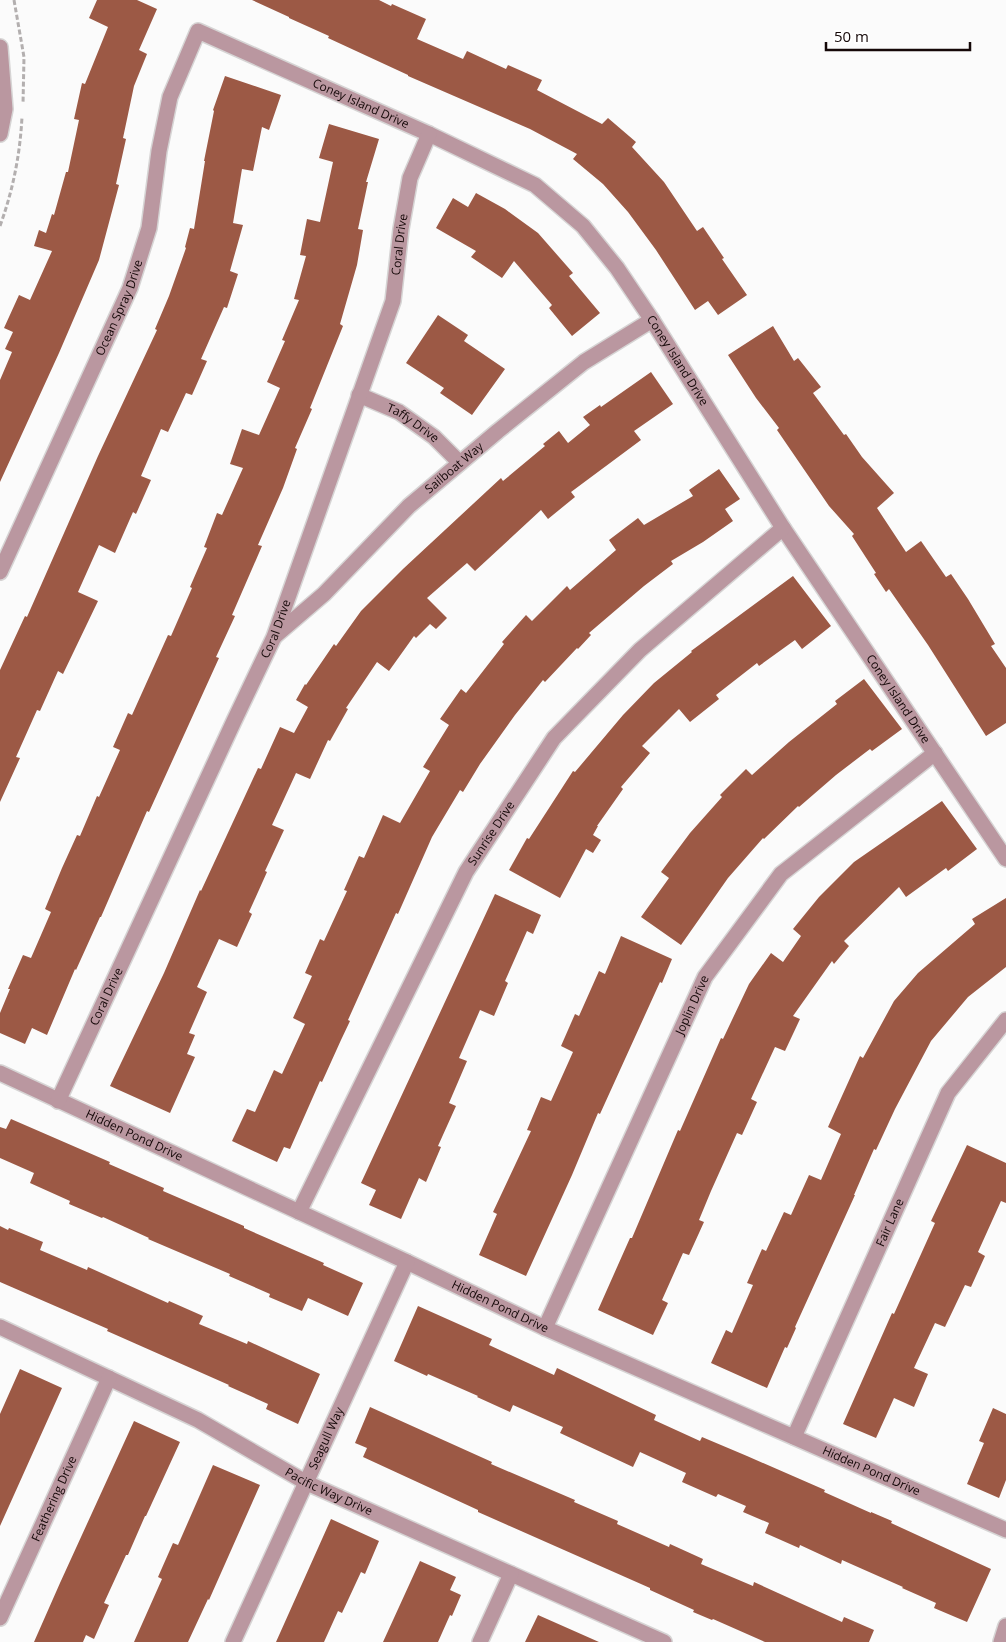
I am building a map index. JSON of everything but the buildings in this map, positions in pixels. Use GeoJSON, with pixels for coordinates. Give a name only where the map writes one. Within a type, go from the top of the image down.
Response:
{"type":"FeatureCollection","features":[{"type":"Feature","properties":{"kind":"street","name":"Coney Island Drive"},"geometry":{"type":"LineString","coordinates":[[198,31],[429,134],[535,185],[583,226],[617,268],[652,320],[783,528],[1006,859]]}},
{"type":"Feature","properties":{"kind":"street","name":"Ocean Spray Drive"},"geometry":{"type":"LineString","coordinates":[[0,572],[130,288],[149,228],[159,150],[170,97],[198,31]]}},
{"type":"Feature","properties":{"kind":"street"},"geometry":{"type":"LineString","coordinates":[[0,47],[5,109],[0,134]]}},
{"type":"Feature","properties":{"kind":"street","name":"Coral Drive"},"geometry":{"type":"LineString","coordinates":[[58,1101],[229,730],[274,637],[392,300],[410,178],[429,134]]}},
{"type":"Feature","properties":{"kind":"street","name":"Sailboat Way"},"geometry":{"type":"LineString","coordinates":[[274,637],[324,594],[409,506],[498,431],[584,362],[652,320]]}},
{"type":"Feature","properties":{"kind":"street","name":"Taffy Drive"},"geometry":{"type":"LineString","coordinates":[[359,395],[399,412],[434,437],[460,463]]}},
{"type":"Feature","properties":{"kind":"street","name":"Sunrise Drive"},"geometry":{"type":"LineString","coordinates":[[299,1212],[466,872],[554,738],[640,650],[783,528]]}},
{"type":"Feature","properties":{"kind":"street","name":"Joplin Drive"},"geometry":{"type":"LineString","coordinates":[[545,1328],[705,977],[781,874],[935,753]]}},
{"type":"Feature","properties":{"kind":"street","name":"Fair Lane"},"geometry":{"type":"LineString","coordinates":[[794,1437],[948,1092],[1006,1020]]}},
{"type":"Feature","properties":{"kind":"street","name":"Hidden Pond Drive"},"geometry":{"type":"LineString","coordinates":[[0,1073],[545,1328],[1006,1530]]}},
{"type":"Feature","properties":{"kind":"street","name":"Seagull Way"},"geometry":{"type":"LineString","coordinates":[[233,1642],[407,1262]]}},
{"type":"Feature","properties":{"kind":"street","name":"Pacific Way Drive"},"geometry":{"type":"LineString","coordinates":[[0,1328],[198,1420],[306,1482],[664,1642]]}},
{"type":"Feature","properties":{"kind":"street","name":"Feathering Drive"},"geometry":{"type":"LineString","coordinates":[[0,1618],[109,1378]]}},
{"type":"Feature","properties":{"kind":"street"},"geometry":{"type":"LineString","coordinates":[[480,1642],[511,1574]]}},
{"type":"Feature","properties":{"kind":"street"},"geometry":{"type":"LineString","coordinates":[[1001,1642],[1006,1626]]}}]}
